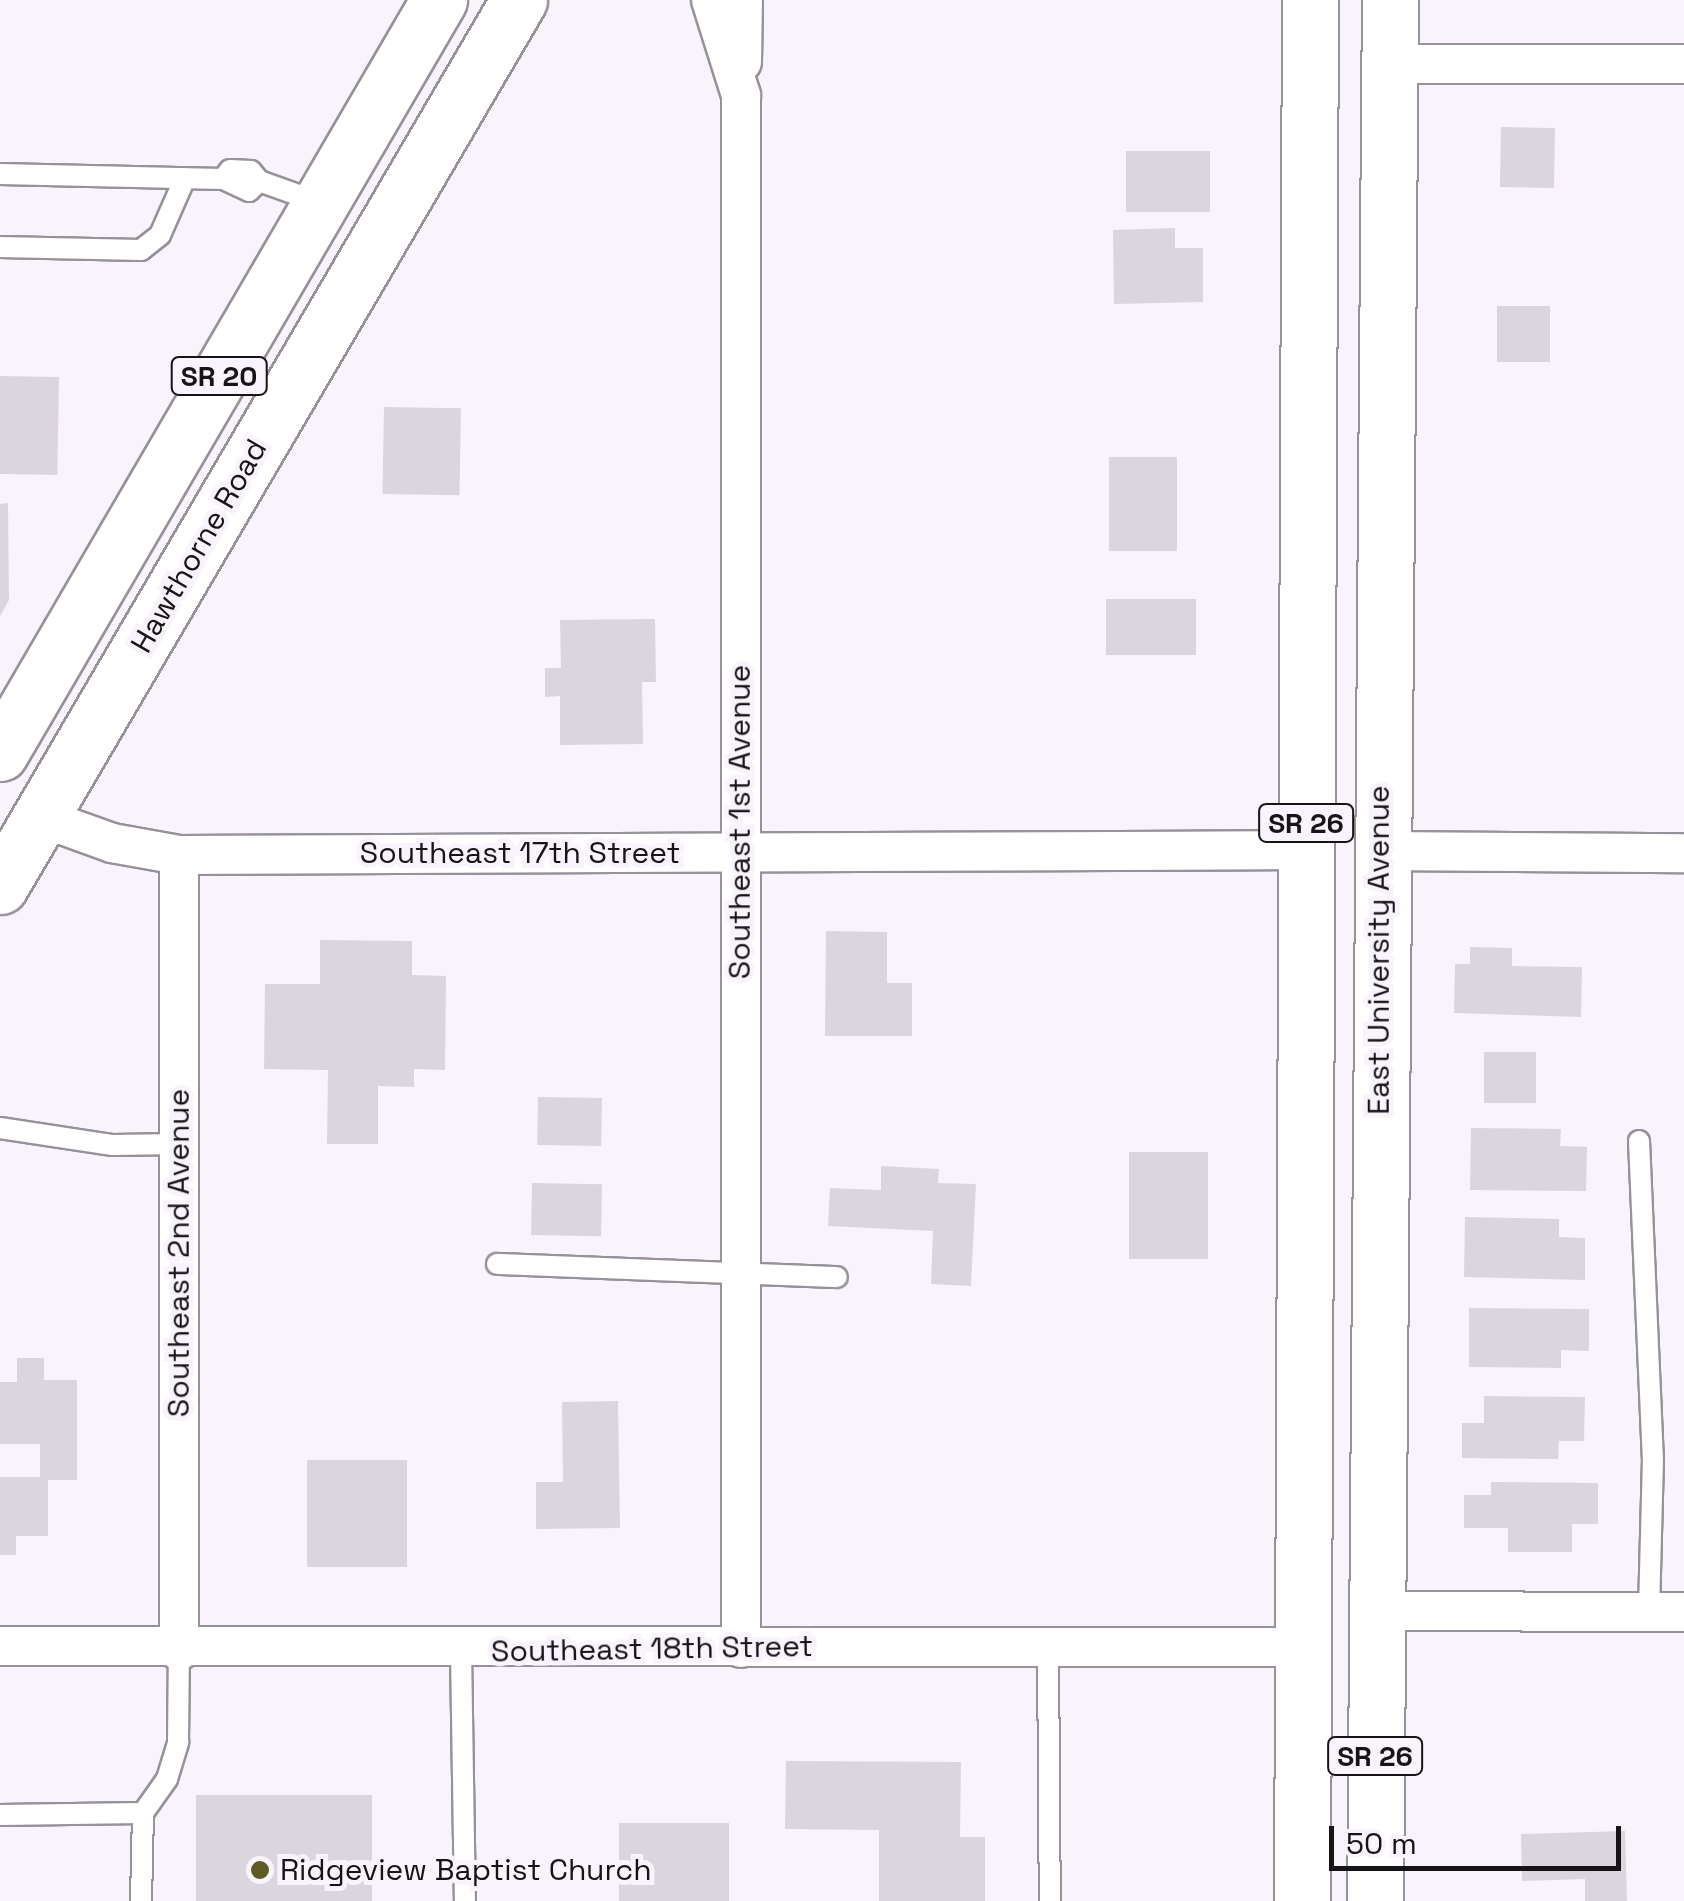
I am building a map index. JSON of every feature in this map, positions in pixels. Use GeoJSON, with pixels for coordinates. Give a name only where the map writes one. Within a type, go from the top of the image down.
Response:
{"type":"FeatureCollection","features":[{"type":"Feature","properties":{"kind":"main road","name":"SR 20"},"geometry":{"type":"LineString","coordinates":[[0,752],[439,0]]}},
{"type":"Feature","properties":{"kind":"main road","name":"Hawthorne Road"},"geometry":{"type":"LineString","coordinates":[[0,886],[519,0]]}},
{"type":"Feature","properties":{"kind":"main road","name":"SR 26"},"geometry":{"type":"LineString","coordinates":[[1302,1901],[1310,0]]}},
{"type":"Feature","properties":{"kind":"main road","name":"East University Avenue"},"geometry":{"type":"LineString","coordinates":[[1375,1901],[1379,851],[1390,0]]}},
{"type":"Feature","properties":{"kind":"main road"},"geometry":{"type":"LineString","coordinates":[[1309,65],[1390,64]]}},
{"type":"Feature","properties":{"kind":"main road"},"geometry":{"type":"LineString","coordinates":[[1306,850],[1379,851]]}},
{"type":"Feature","properties":{"kind":"main road"},"geometry":{"type":"LineString","coordinates":[[1304,1647],[1376,1610]]}},
{"type":"Feature","properties":{"kind":"street","name":"Southeast 1st Avenue"},"geometry":{"type":"LineString","coordinates":[[711,0],[741,95],[741,1648]]}},
{"type":"Feature","properties":{"kind":"street"},"geometry":{"type":"LineString","coordinates":[[741,95],[743,0]]}},
{"type":"Feature","properties":{"kind":"street"},"geometry":{"type":"LineString","coordinates":[[1390,64],[1684,64]]}},
{"type":"Feature","properties":{"kind":"street","name":"Southeast 17th Street"},"geometry":{"type":"LineString","coordinates":[[40,817],[112,843],[179,855],[1306,850]]}},
{"type":"Feature","properties":{"kind":"street"},"geometry":{"type":"LineString","coordinates":[[1379,851],[1684,854]]}},
{"type":"Feature","properties":{"kind":"street","name":"Southeast 2nd Avenue"},"geometry":{"type":"LineString","coordinates":[[179,855],[179,1650]]}},
{"type":"Feature","properties":{"kind":"street"},"geometry":{"type":"LineString","coordinates":[[1376,1610],[1667,1612]]}},
{"type":"Feature","properties":{"kind":"street","name":"Southeast 18th Street"},"geometry":{"type":"LineString","coordinates":[[0,1646],[460,1651],[1304,1647]]}},
{"type":"Feature","properties":{"kind":"lane"},"geometry":{"type":"LineString","coordinates":[[0,174],[224,179],[230,170],[251,172],[259,181],[320,203]]}},
{"type":"Feature","properties":{"kind":"lane"},"geometry":{"type":"LineString","coordinates":[[0,247],[141,250],[160,235],[185,178]]}},
{"type":"Feature","properties":{"kind":"lane"},"geometry":{"type":"LineString","coordinates":[[0,1128],[113,1145],[180,1144]]}},
{"type":"Feature","properties":{"kind":"lane"},"geometry":{"type":"LineString","coordinates":[[1639,1141],[1653,1458],[1667,1612]]}},
{"type":"Feature","properties":{"kind":"lane"},"geometry":{"type":"LineString","coordinates":[[497,1264],[740,1277],[838,1278]]}},
{"type":"Feature","properties":{"kind":"lane"},"geometry":{"type":"LineString","coordinates":[[1048,1646],[1050,1901]]}},
{"type":"Feature","properties":{"kind":"lane"},"geometry":{"type":"LineString","coordinates":[[141,1901],[143,1813],[167,1779],[178,1742],[179,1650]]}},
{"type":"Feature","properties":{"kind":"lane"},"geometry":{"type":"LineString","coordinates":[[460,1651],[466,1901]]}},
{"type":"Feature","properties":{"kind":"lane"},"geometry":{"type":"LineString","coordinates":[[0,1815],[143,1813]]}},
{"type":"Feature","properties":{"kind":"building"},"geometry":{"type":"Polygon","coordinates":[[[1501,127],[1555,128],[1554,188],[1500,187],[1501,127]]]}},
{"type":"Feature","properties":{"kind":"building"},"geometry":{"type":"Polygon","coordinates":[[[1126,151],[1210,151],[1210,212],[1126,212],[1126,151]]]}},
{"type":"Feature","properties":{"kind":"building"},"geometry":{"type":"Polygon","coordinates":[[[1175,228],[1175,248],[1203,248],[1203,302],[1114,304],[1113,230],[1175,228]]]}},
{"type":"Feature","properties":{"kind":"building"},"geometry":{"type":"Polygon","coordinates":[[[1497,306],[1550,306],[1550,362],[1497,362],[1497,306]]]}},
{"type":"Feature","properties":{"kind":"building"},"geometry":{"type":"Polygon","coordinates":[[[0,376],[59,377],[57,475],[0,474],[0,376]]]}},
{"type":"Feature","properties":{"kind":"building"},"geometry":{"type":"Polygon","coordinates":[[[384,407],[461,408],[459,495],[382,494],[384,407]]]}},
{"type":"Feature","properties":{"kind":"building"},"geometry":{"type":"Polygon","coordinates":[[[1109,457],[1177,457],[1177,551],[1109,551],[1109,457]]]}},
{"type":"Feature","properties":{"kind":"building"},"geometry":{"type":"Polygon","coordinates":[[[8,503],[9,600],[0,616],[0,504],[8,503]]]}},
{"type":"Feature","properties":{"kind":"building"},"geometry":{"type":"Polygon","coordinates":[[[1106,599],[1196,599],[1196,655],[1106,655],[1106,599]]]}},
{"type":"Feature","properties":{"kind":"building"},"geometry":{"type":"Polygon","coordinates":[[[655,619],[656,682],[642,682],[643,744],[560,745],[560,696],[545,697],[545,668],[561,668],[560,620],[655,619]]]}},
{"type":"Feature","properties":{"kind":"building"},"geometry":{"type":"Polygon","coordinates":[[[826,931],[887,932],[887,983],[912,983],[912,1036],[825,1036],[826,931]]]}},
{"type":"Feature","properties":{"kind":"building"},"geometry":{"type":"Polygon","coordinates":[[[320,940],[412,941],[412,975],[446,976],[445,1070],[414,1069],[414,1087],[378,1086],[378,1144],[327,1144],[328,1070],[264,1069],[265,984],[320,984],[320,940]]]}},
{"type":"Feature","properties":{"kind":"building"},"geometry":{"type":"Polygon","coordinates":[[[1470,947],[1512,948],[1512,966],[1582,967],[1581,1017],[1454,1013],[1455,964],[1470,964],[1470,947]]]}},
{"type":"Feature","properties":{"kind":"building"},"geometry":{"type":"Polygon","coordinates":[[[1484,1052],[1536,1052],[1536,1103],[1484,1103],[1484,1052]]]}},
{"type":"Feature","properties":{"kind":"building"},"geometry":{"type":"Polygon","coordinates":[[[538,1097],[602,1098],[601,1146],[537,1145],[538,1097]]]}},
{"type":"Feature","properties":{"kind":"building"},"geometry":{"type":"Polygon","coordinates":[[[1471,1128],[1561,1129],[1560,1146],[1587,1147],[1586,1191],[1470,1190],[1471,1128]]]}},
{"type":"Feature","properties":{"kind":"building"},"geometry":{"type":"Polygon","coordinates":[[[1129,1152],[1208,1152],[1208,1259],[1129,1259],[1129,1152]]]}},
{"type":"Feature","properties":{"kind":"building"},"geometry":{"type":"Polygon","coordinates":[[[881,1166],[939,1169],[938,1183],[976,1184],[971,1286],[931,1284],[933,1231],[828,1226],[830,1188],[881,1190],[881,1166]]]}},
{"type":"Feature","properties":{"kind":"building"},"geometry":{"type":"Polygon","coordinates":[[[532,1183],[602,1184],[601,1236],[531,1235],[532,1183]]]}},
{"type":"Feature","properties":{"kind":"building"},"geometry":{"type":"Polygon","coordinates":[[[1465,1217],[1559,1219],[1559,1237],[1585,1238],[1585,1280],[1464,1277],[1465,1217]]]}},
{"type":"Feature","properties":{"kind":"building"},"geometry":{"type":"Polygon","coordinates":[[[1469,1308],[1589,1309],[1589,1351],[1561,1350],[1561,1368],[1469,1367],[1469,1308]]]}},
{"type":"Feature","properties":{"kind":"building"},"geometry":{"type":"Polygon","coordinates":[[[17,1358],[44,1358],[44,1380],[77,1380],[77,1480],[48,1480],[48,1536],[16,1536],[16,1555],[0,1555],[0,1477],[40,1477],[40,1444],[0,1444],[0,1382],[17,1382],[17,1358]]]}},
{"type":"Feature","properties":{"kind":"building"},"geometry":{"type":"Polygon","coordinates":[[[1484,1396],[1585,1397],[1584,1441],[1559,1441],[1558,1459],[1462,1458],[1462,1423],[1484,1423],[1484,1396]]]}},
{"type":"Feature","properties":{"kind":"building"},"geometry":{"type":"Polygon","coordinates":[[[618,1401],[620,1528],[536,1529],[536,1482],[563,1482],[562,1402],[618,1401]]]}},
{"type":"Feature","properties":{"kind":"building"},"geometry":{"type":"Polygon","coordinates":[[[307,1460],[407,1460],[407,1567],[307,1567],[307,1460]]]}},
{"type":"Feature","properties":{"kind":"building"},"geometry":{"type":"Polygon","coordinates":[[[1491,1482],[1598,1483],[1598,1524],[1572,1524],[1572,1552],[1508,1552],[1508,1528],[1464,1528],[1464,1495],[1491,1495],[1491,1482]]]}},
{"type":"Feature","properties":{"kind":"building"},"geometry":{"type":"Polygon","coordinates":[[[786,1761],[961,1762],[960,1837],[985,1837],[985,1901],[879,1901],[879,1830],[785,1829],[786,1761]]]}},
{"type":"Feature","properties":{"kind":"building"},"geometry":{"type":"Polygon","coordinates":[[[196,1795],[372,1795],[372,1901],[196,1901],[196,1795]]]}},
{"type":"Feature","properties":{"kind":"building"},"geometry":{"type":"Polygon","coordinates":[[[619,1823],[729,1823],[729,1901],[619,1901],[619,1823]]]}},
{"type":"Feature","properties":{"kind":"building"},"geometry":{"type":"Polygon","coordinates":[[[1625,1831],[1627,1901],[1585,1901],[1585,1879],[1522,1881],[1521,1834],[1625,1831]]]}},
{"type":"Feature","properties":{"kind":"place","name":"Ridgeview Baptist Church"},"geometry":{"type":"Point","coordinates":[260,1870]}}]}
